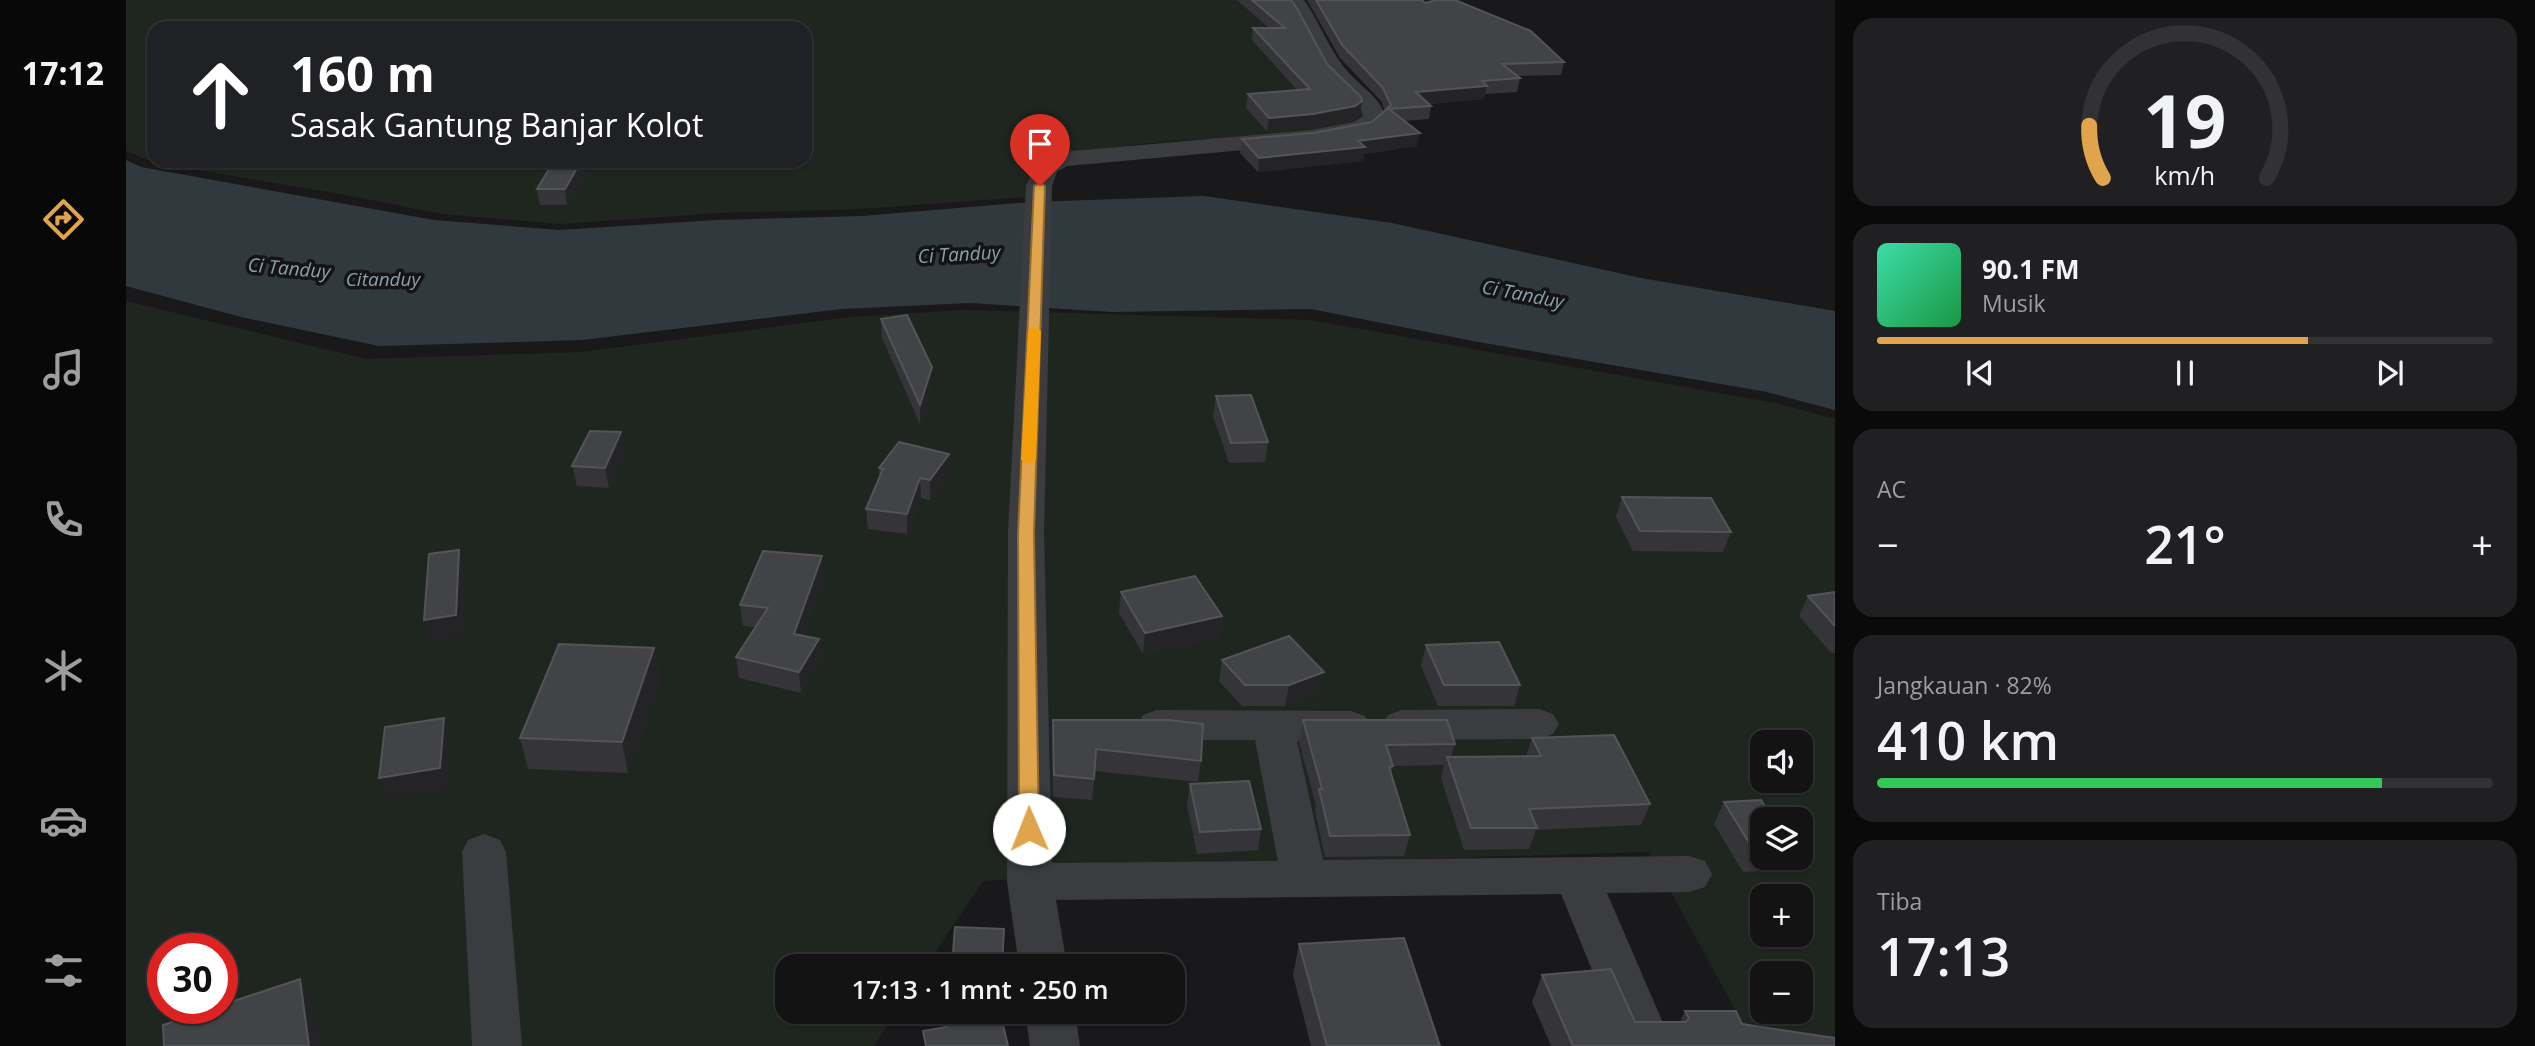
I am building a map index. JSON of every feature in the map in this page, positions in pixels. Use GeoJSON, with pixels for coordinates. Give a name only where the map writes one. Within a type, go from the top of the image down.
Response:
{"type":"FeatureCollection","features":[{"type":"Feature","properties":{"kind":"street"},"geometry":{"type":"LineString","coordinates":[[1041,954],[1030,882],[1026,533],[1040,186],[1046,168],[1062,159],[1311,137],[1361,128],[1375,118],[1372,107],[1335,71],[1309,21],[1294,0]]}},
{"type":"Feature","properties":{"kind":"street"},"geometry":{"type":"LineString","coordinates":[[1028,724],[1069,724]]}},
{"type":"Feature","properties":{"kind":"street"},"geometry":{"type":"LineString","coordinates":[[1123,724],[1539,724]]}},
{"type":"Feature","properties":{"kind":"street"},"geometry":{"type":"LineString","coordinates":[[1273,726],[1304,878]]}},
{"type":"Feature","properties":{"kind":"street"},"geometry":{"type":"LineString","coordinates":[[484,852],[497,1046]]}},
{"type":"Feature","properties":{"kind":"street"},"geometry":{"type":"LineString","coordinates":[[1576,874],[1648,1046]]}},
{"type":"Feature","properties":{"kind":"street"},"geometry":{"type":"LineString","coordinates":[[1030,882],[1689,874]]}},
{"type":"Feature","properties":{"kind":"street"},"geometry":{"type":"LineString","coordinates":[[1052,1024],[1055,1046]]}},
{"type":"Feature","properties":{"kind":"shaded area"},"geometry":{"type":"Polygon","coordinates":[[[126,0],[1288,0],[1368,115],[1326,129],[1298,133],[1161,142],[1060,154],[1026,197],[861,209],[719,213],[560,224],[442,214],[185,168],[812,168],[812,21],[147,21],[147,160],[126,151],[126,0]]]}},
{"type":"Feature","properties":{"kind":"shaded area"},"geometry":{"type":"Polygon","coordinates":[[[126,301],[366,359],[582,352],[850,317],[963,310],[1310,320],[1775,403],[1835,419],[1835,1046],[1755,1046],[1649,852],[1272,863],[983,881],[934,954],[775,954],[775,1024],[888,1024],[874,1046],[126,1046],[126,301]]]}},
{"type":"Feature","properties":{"kind":"water","name":"Citanduy"},"geometry":{"type":"Polygon","coordinates":[[[126,160],[141,167],[434,220],[559,230],[717,220],[862,216],[1031,202],[1204,196],[1392,223],[1641,278],[1835,311],[1835,410],[1767,392],[1473,341],[1311,309],[1112,312],[970,303],[842,309],[582,340],[379,346],[241,317],[126,286],[126,160]]]}},
{"type":"Feature","properties":{"kind":"building"},"geometry":{"type":"Polygon","coordinates":[[[1252,0],[1291,0],[1327,64],[1362,101],[1355,106],[1313,114],[1269,118],[1248,94],[1310,89],[1253,28],[1285,28],[1252,0]]]}},
{"type":"Feature","properties":{"kind":"building"},"geometry":{"type":"Polygon","coordinates":[[[1316,0],[1422,0],[1425,3],[1455,0],[1531,31],[1564,62],[1502,64],[1520,78],[1482,81],[1487,86],[1416,92],[1431,106],[1389,109],[1420,133],[1358,141],[1365,147],[1259,158],[1242,139],[1313,133],[1372,122],[1391,105],[1383,88],[1342,45],[1316,0]]]}},
{"type":"Feature","properties":{"kind":"building"},"geometry":{"type":"Polygon","coordinates":[[[550,168],[577,168],[565,189],[537,189],[550,168]]]}},
{"type":"Feature","properties":{"kind":"building"},"geometry":{"type":"Polygon","coordinates":[[[907,315],[932,367],[920,405],[881,319],[907,315]]]}},
{"type":"Feature","properties":{"kind":"building"},"geometry":{"type":"Polygon","coordinates":[[[1251,395],[1268,442],[1231,443],[1216,396],[1251,395]]]}},
{"type":"Feature","properties":{"kind":"building"},"geometry":{"type":"Polygon","coordinates":[[[590,431],[621,432],[605,468],[572,466],[590,431]]]}},
{"type":"Feature","properties":{"kind":"building"},"geometry":{"type":"Polygon","coordinates":[[[899,442],[949,454],[930,480],[920,478],[907,514],[866,509],[883,469],[879,468],[899,442]]]}},
{"type":"Feature","properties":{"kind":"building"},"geometry":{"type":"Polygon","coordinates":[[[1622,497],[1711,498],[1731,532],[1640,531],[1622,497]]]}},
{"type":"Feature","properties":{"kind":"building"},"geometry":{"type":"Polygon","coordinates":[[[459,550],[456,615],[424,620],[429,554],[459,550]]]}},
{"type":"Feature","properties":{"kind":"building"},"geometry":{"type":"Polygon","coordinates":[[[763,551],[822,556],[794,634],[819,639],[799,672],[736,657],[768,608],[740,605],[763,551]]]}},
{"type":"Feature","properties":{"kind":"building"},"geometry":{"type":"Polygon","coordinates":[[[1195,576],[1222,616],[1145,633],[1121,592],[1195,576]]]}},
{"type":"Feature","properties":{"kind":"building"},"geometry":{"type":"Polygon","coordinates":[[[1835,592],[1835,626],[1808,596],[1835,592]]]}},
{"type":"Feature","properties":{"kind":"building"},"geometry":{"type":"Polygon","coordinates":[[[1289,636],[1324,672],[1289,685],[1245,685],[1222,660],[1289,636]]]}},
{"type":"Feature","properties":{"kind":"building"},"geometry":{"type":"Polygon","coordinates":[[[1499,642],[1520,685],[1444,685],[1426,645],[1499,642]]]}},
{"type":"Feature","properties":{"kind":"building"},"geometry":{"type":"Polygon","coordinates":[[[559,644],[654,648],[622,742],[520,738],[559,644]]]}},
{"type":"Feature","properties":{"kind":"building"},"geometry":{"type":"Polygon","coordinates":[[[444,718],[440,768],[379,778],[385,727],[444,718]]]}},
{"type":"Feature","properties":{"kind":"building"},"geometry":{"type":"Polygon","coordinates":[[[1053,720],[1168,720],[1203,724],[1201,761],[1096,749],[1094,779],[1054,775],[1053,720]]]}},
{"type":"Feature","properties":{"kind":"building"},"geometry":{"type":"Polygon","coordinates":[[[1303,720],[1447,720],[1455,744],[1386,745],[1393,766],[1389,767],[1410,835],[1330,836],[1319,789],[1322,789],[1303,720]]]}},
{"type":"Feature","properties":{"kind":"building"},"geometry":{"type":"Polygon","coordinates":[[[1614,735],[1650,804],[1529,809],[1537,828],[1471,828],[1447,757],[1541,756],[1532,738],[1614,735]]]}},
{"type":"Feature","properties":{"kind":"building"},"geometry":{"type":"Polygon","coordinates":[[[1249,781],[1261,829],[1200,832],[1190,784],[1249,781]]]}},
{"type":"Feature","properties":{"kind":"building"},"geometry":{"type":"Polygon","coordinates":[[[1761,800],[1765,807],[1750,807],[1750,844],[1724,802],[1761,800]]]}},
{"type":"Feature","properties":{"kind":"building"},"geometry":{"type":"Polygon","coordinates":[[[955,927],[1004,929],[1003,954],[953,954],[955,927]]]}},
{"type":"Feature","properties":{"kind":"building"},"geometry":{"type":"Polygon","coordinates":[[[1404,938],[1440,1046],[1327,1046],[1299,944],[1404,938]]]}},
{"type":"Feature","properties":{"kind":"building"},"geometry":{"type":"Polygon","coordinates":[[[1611,969],[1635,1022],[1686,1022],[1689,1018],[1685,1011],[1736,1011],[1742,1024],[1835,1038],[1835,1046],[1573,1046],[1542,975],[1611,969]]]}},
{"type":"Feature","properties":{"kind":"building"},"geometry":{"type":"Polygon","coordinates":[[[300,979],[309,1046],[164,1046],[163,1025],[166,1024],[238,1024],[238,1000],[300,979]]]}},
{"type":"Feature","properties":{"kind":"building"},"geometry":{"type":"Polygon","coordinates":[[[946,1024],[1003,1024],[1008,1046],[926,1046],[923,1031],[946,1027],[946,1024]]]}},
{"type":"Feature","properties":{"kind":"slow traffic"},"geometry":{"type":"LineString","coordinates":[[1029,460],[1034,331]]}},
{"type":"Feature","properties":{"kind":"route"},"geometry":{"type":"LineString","coordinates":[[1029,829],[1026,533],[1040,186]]}},
{"type":"Feature","properties":{"kind":"water label","name":"Ci Tanduy"},"geometry":{"type":"Point","coordinates":[959,254]}},
{"type":"Feature","properties":{"kind":"water label","name":"Ci Tanduy"},"geometry":{"type":"Point","coordinates":[289,268]}},
{"type":"Feature","properties":{"kind":"water label","name":"Ci Tanduy"},"geometry":{"type":"Point","coordinates":[1523,294]}}]}
